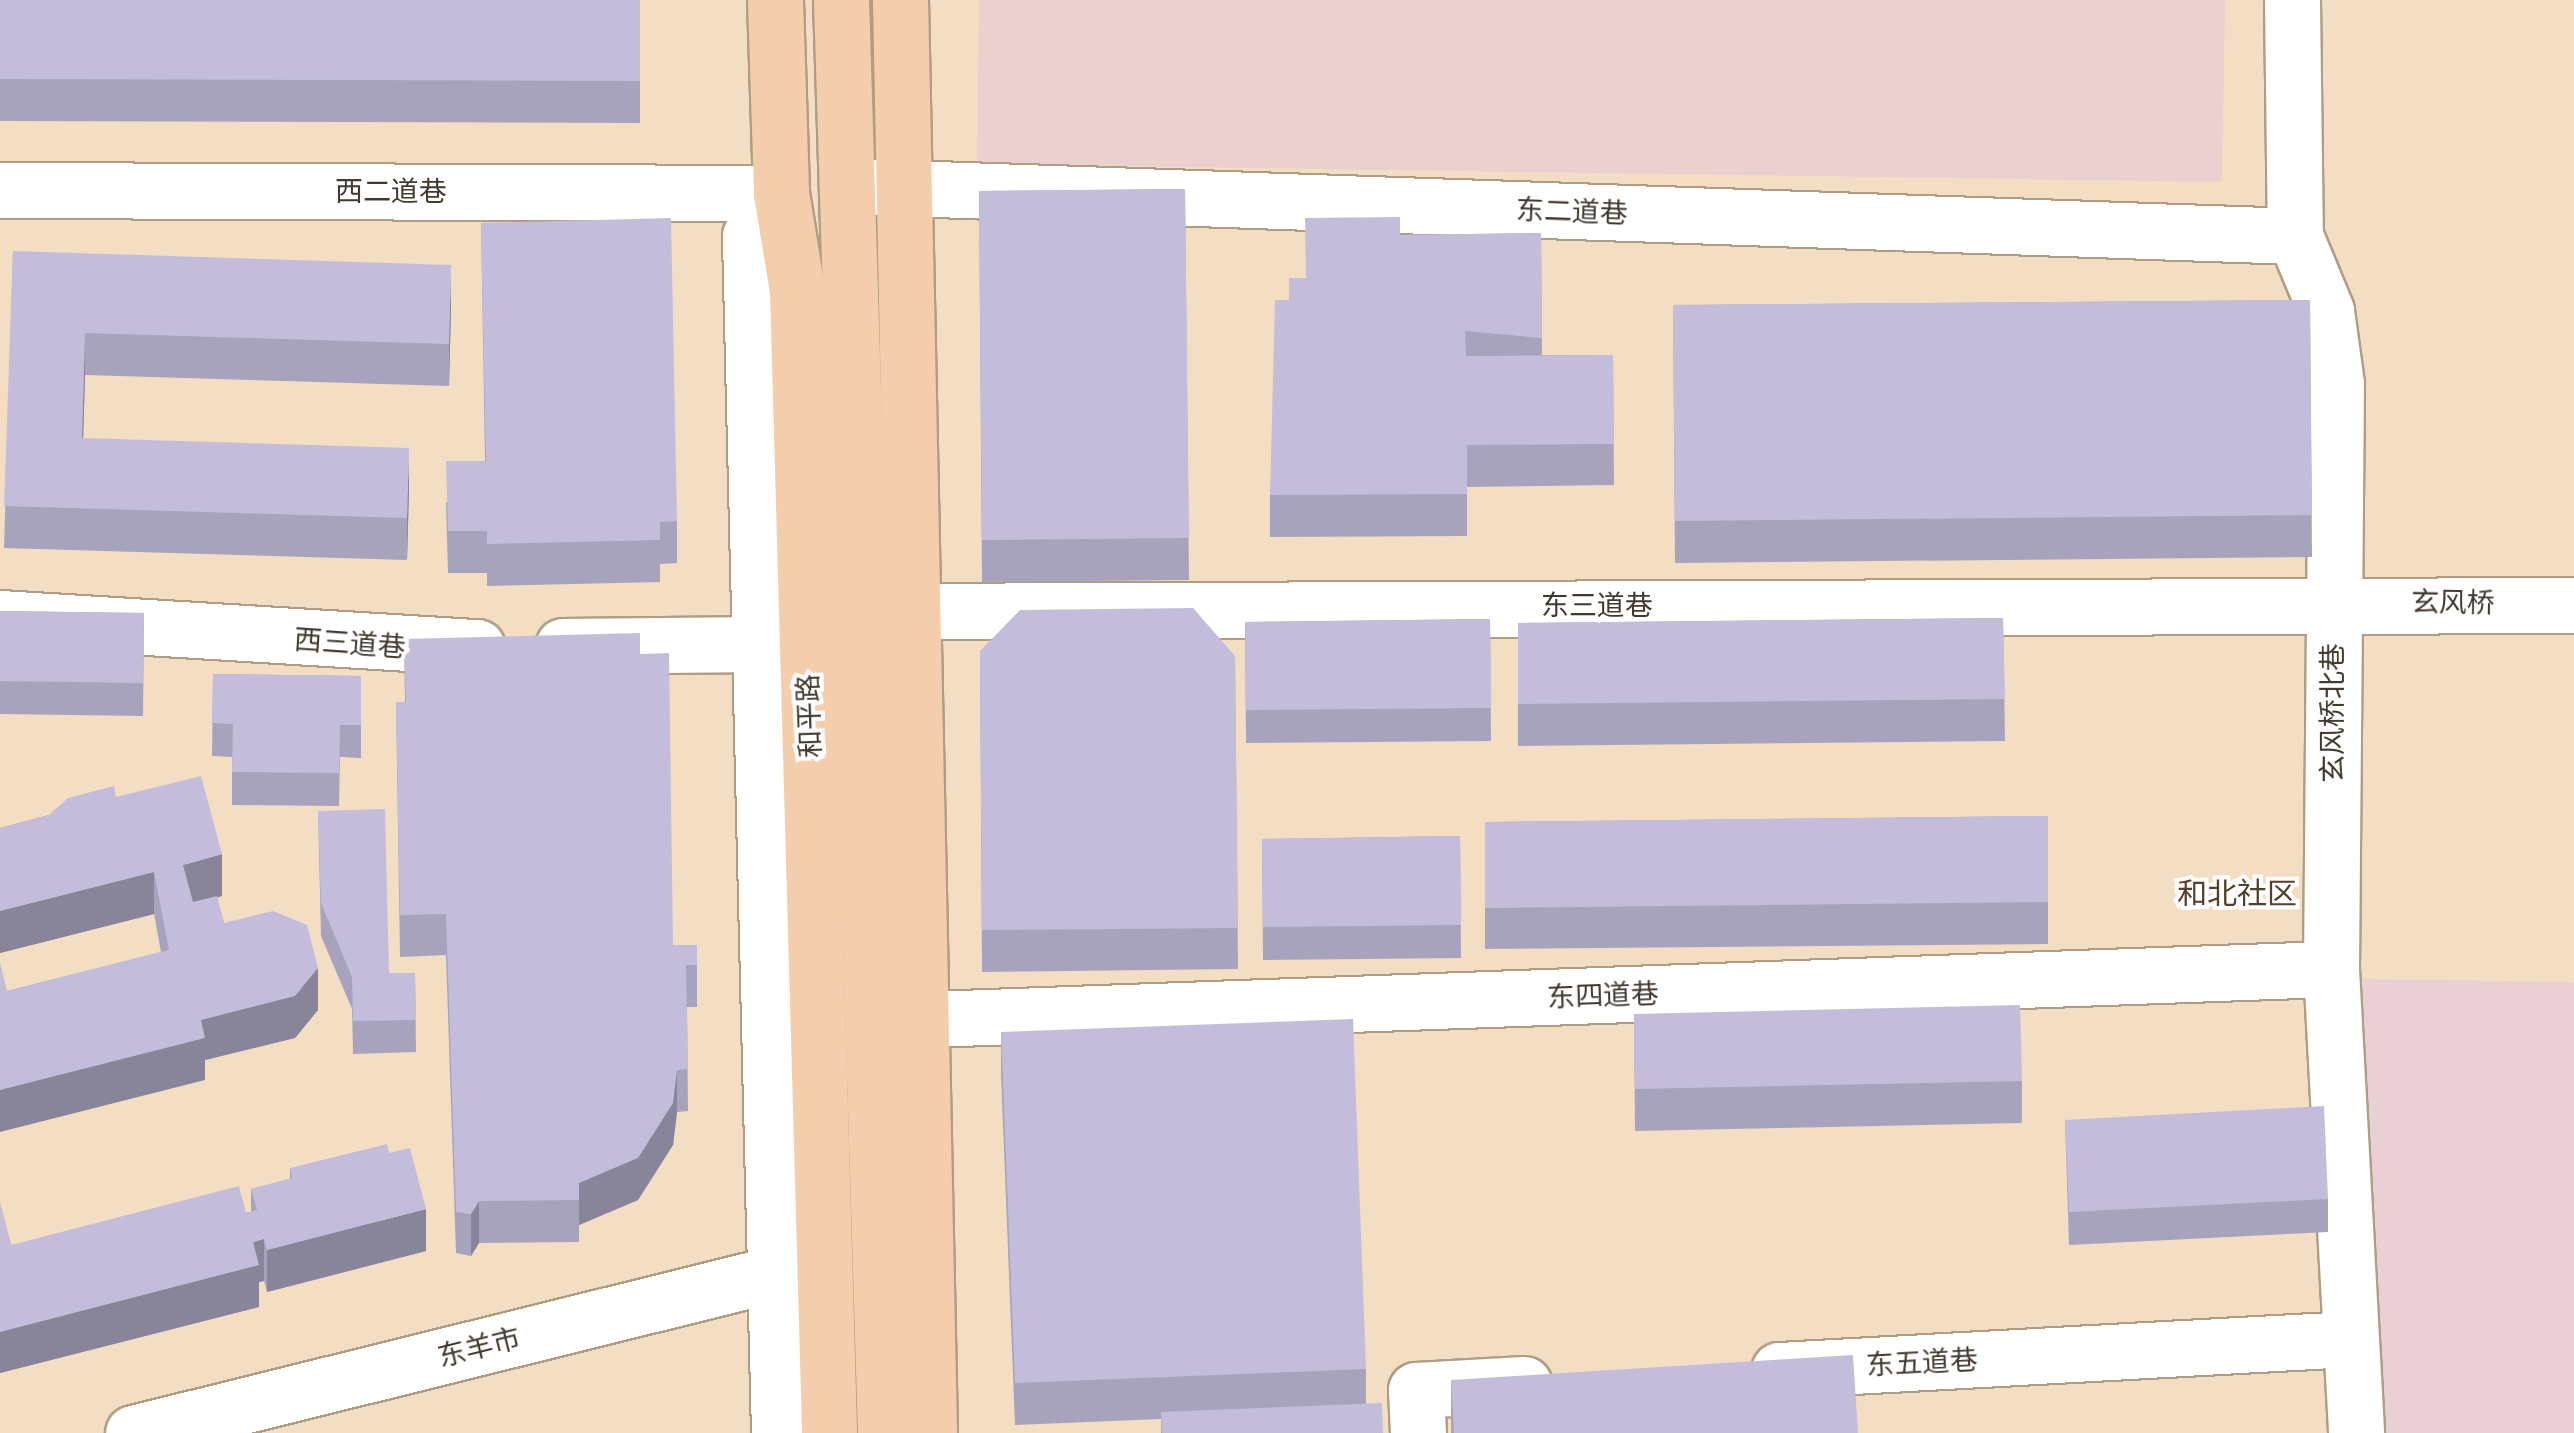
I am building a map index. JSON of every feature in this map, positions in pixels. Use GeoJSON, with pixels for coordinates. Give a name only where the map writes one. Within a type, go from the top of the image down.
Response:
{"type":"FeatureCollection","features":[{"type":"Feature","properties":{"kind":"main road","name":"和平路"},"geometry":{"type":"LineString","coordinates":[[774,0],[781,193],[797,291],[800,1267],[829,1433]]}},
{"type":"Feature","properties":{"kind":"main road","name":"和平路"},"geometry":{"type":"LineString","coordinates":[[841,0],[850,186],[860,611],[899,1020],[884,1433]]}},
{"type":"Feature","properties":{"kind":"main road"},"geometry":{"type":"LineString","coordinates":[[900,0],[916,611],[899,1020],[929,1433]]}},
{"type":"Feature","properties":{"kind":"street","name":"玄风桥北巷"},"geometry":{"type":"LineString","coordinates":[[2292,0],[2295,236],[2326,310],[2336,384],[2332,969],[2356,1433]]}},
{"type":"Feature","properties":{"kind":"street","name":"东二道巷"},"geometry":{"type":"LineString","coordinates":[[850,186],[2295,236]]}},
{"type":"Feature","properties":{"kind":"street","name":"西二道巷"},"geometry":{"type":"LineString","coordinates":[[0,190],[781,193]]}},
{"type":"Feature","properties":{"kind":"street"},"geometry":{"type":"LineString","coordinates":[[779,1433],[800,1267],[760,644],[750,236],[781,193]]}},
{"type":"Feature","properties":{"kind":"street","name":"东三道巷"},"geometry":{"type":"LineString","coordinates":[[860,611],[2332,599]]}},
{"type":"Feature","properties":{"kind":"street","name":"玄风桥"},"geometry":{"type":"LineString","coordinates":[[2332,599],[2574,605]]}},
{"type":"Feature","properties":{"kind":"street","name":"西三道巷"},"geometry":{"type":"LineString","coordinates":[[0,618],[408,648],[760,644]]}},
{"type":"Feature","properties":{"kind":"street","name":"东四道巷"},"geometry":{"type":"LineString","coordinates":[[899,1020],[2332,969]]}},
{"type":"Feature","properties":{"kind":"street","name":"东羊市"},"geometry":{"type":"LineString","coordinates":[[134,1433],[800,1267]]}},
{"type":"Feature","properties":{"kind":"street","name":"东五道巷"},"geometry":{"type":"LineString","coordinates":[[1734,1372],[2350,1339]]}},
{"type":"Feature","properties":{"kind":"street"},"geometry":{"type":"LineString","coordinates":[[1418,1433],[1416,1390],[1575,1381]]}},
{"type":"Feature","properties":{"kind":"shaded area"},"geometry":{"type":"Polygon","coordinates":[[[979,0],[2225,0],[2222,182],[977,164],[979,0]]]}},
{"type":"Feature","properties":{"kind":"shaded area"},"geometry":{"type":"Polygon","coordinates":[[[2358,979],[2574,982],[2574,1433],[2384,1433],[2358,979]]]}},
{"type":"Feature","properties":{"kind":"building"},"geometry":{"type":"Polygon","coordinates":[[[0,0],[640,0],[640,81],[0,79],[0,0]]]}},
{"type":"Feature","properties":{"kind":"building"},"geometry":{"type":"Polygon","coordinates":[[[1185,189],[1189,538],[982,540],[979,191],[1185,189]]]}},
{"type":"Feature","properties":{"kind":"building"},"geometry":{"type":"Polygon","coordinates":[[[1400,217],[1400,235],[1541,233],[1542,338],[1465,331],[1466,356],[1613,355],[1614,444],[1467,445],[1467,494],[1270,495],[1275,300],[1289,300],[1289,278],[1306,278],[1305,218],[1400,217]]]}},
{"type":"Feature","properties":{"kind":"building"},"geometry":{"type":"Polygon","coordinates":[[[671,218],[677,521],[660,522],[660,540],[487,544],[487,531],[448,531],[446,461],[486,461],[481,223],[671,218]]]}},
{"type":"Feature","properties":{"kind":"building"},"geometry":{"type":"Polygon","coordinates":[[[13,251],[451,265],[449,344],[85,333],[82,438],[409,448],[407,518],[4,506],[13,251]]]}},
{"type":"Feature","properties":{"kind":"building"},"geometry":{"type":"Polygon","coordinates":[[[2310,300],[2312,515],[1675,521],[1673,305],[2310,300]]]}},
{"type":"Feature","properties":{"kind":"building"},"geometry":{"type":"Polygon","coordinates":[[[1193,608],[1235,656],[1238,928],[982,930],[980,651],[1020,610],[1193,608]]]}},
{"type":"Feature","properties":{"kind":"building"},"geometry":{"type":"Polygon","coordinates":[[[0,611],[144,613],[143,683],[0,681],[0,611]]]}},
{"type":"Feature","properties":{"kind":"building"},"geometry":{"type":"Polygon","coordinates":[[[2003,618],[2005,699],[1518,704],[1518,623],[2003,618]]]}},
{"type":"Feature","properties":{"kind":"building"},"geometry":{"type":"Polygon","coordinates":[[[1490,619],[1491,708],[1246,710],[1245,622],[1490,619]]]}},
{"type":"Feature","properties":{"kind":"building"},"geometry":{"type":"Polygon","coordinates":[[[640,633],[640,654],[669,653],[673,945],[697,945],[697,965],[686,965],[688,1069],[677,1070],[673,1103],[638,1158],[579,1183],[579,1200],[479,1201],[471,1214],[456,1212],[446,914],[400,915],[396,702],[406,702],[404,639],[640,633]]]}},
{"type":"Feature","properties":{"kind":"building"},"geometry":{"type":"Polygon","coordinates":[[[213,674],[361,676],[361,725],[340,725],[339,773],[232,772],[233,724],[212,723],[213,674]]]}},
{"type":"Feature","properties":{"kind":"building"},"geometry":{"type":"Polygon","coordinates":[[[201,776],[222,854],[183,865],[193,902],[217,896],[224,923],[273,911],[307,925],[318,968],[295,996],[201,1020],[205,1038],[0,1090],[0,962],[7,991],[169,950],[154,872],[0,911],[0,828],[49,815],[68,798],[114,786],[116,797],[201,776]]]}},
{"type":"Feature","properties":{"kind":"building"},"geometry":{"type":"Polygon","coordinates":[[[385,809],[389,973],[415,973],[416,1020],[353,1021],[352,977],[321,903],[318,811],[385,809]]]}},
{"type":"Feature","properties":{"kind":"building"},"geometry":{"type":"Polygon","coordinates":[[[2048,816],[2048,902],[1485,908],[1485,822],[2048,816]]]}},
{"type":"Feature","properties":{"kind":"building"},"geometry":{"type":"Polygon","coordinates":[[[1460,836],[1461,925],[1263,927],[1262,839],[1460,836]]]}},
{"type":"Feature","properties":{"kind":"building"},"geometry":{"type":"Polygon","coordinates":[[[2020,1005],[2022,1081],[1635,1089],[1634,1014],[2020,1005]]]}},
{"type":"Feature","properties":{"kind":"building"},"geometry":{"type":"Polygon","coordinates":[[[1353,1019],[1366,1369],[1015,1383],[1001,1032],[1353,1019]]]}},
{"type":"Feature","properties":{"kind":"building"},"geometry":{"type":"Polygon","coordinates":[[[2324,1106],[2328,1199],[2069,1212],[2065,1120],[2324,1106]]]}},
{"type":"Feature","properties":{"kind":"building"},"geometry":{"type":"Polygon","coordinates":[[[387,1144],[389,1153],[410,1148],[426,1209],[267,1250],[264,1239],[253,1242],[259,1265],[0,1332],[0,1203],[11,1245],[239,1186],[246,1213],[257,1210],[251,1189],[292,1178],[290,1168],[387,1144]]]}},
{"type":"Feature","properties":{"kind":"building"},"geometry":{"type":"Polygon","coordinates":[[[1853,1355],[1858,1433],[1454,1433],[1451,1380],[1853,1355]]]}},
{"type":"Feature","properties":{"kind":"building"},"geometry":{"type":"Polygon","coordinates":[[[1382,1403],[1383,1433],[1162,1433],[1161,1412],[1382,1403]]]}},
{"type":"Feature","properties":{"kind":"district","name":"和北社区"},"geometry":{"type":"Point","coordinates":[2237,893]}}]}
